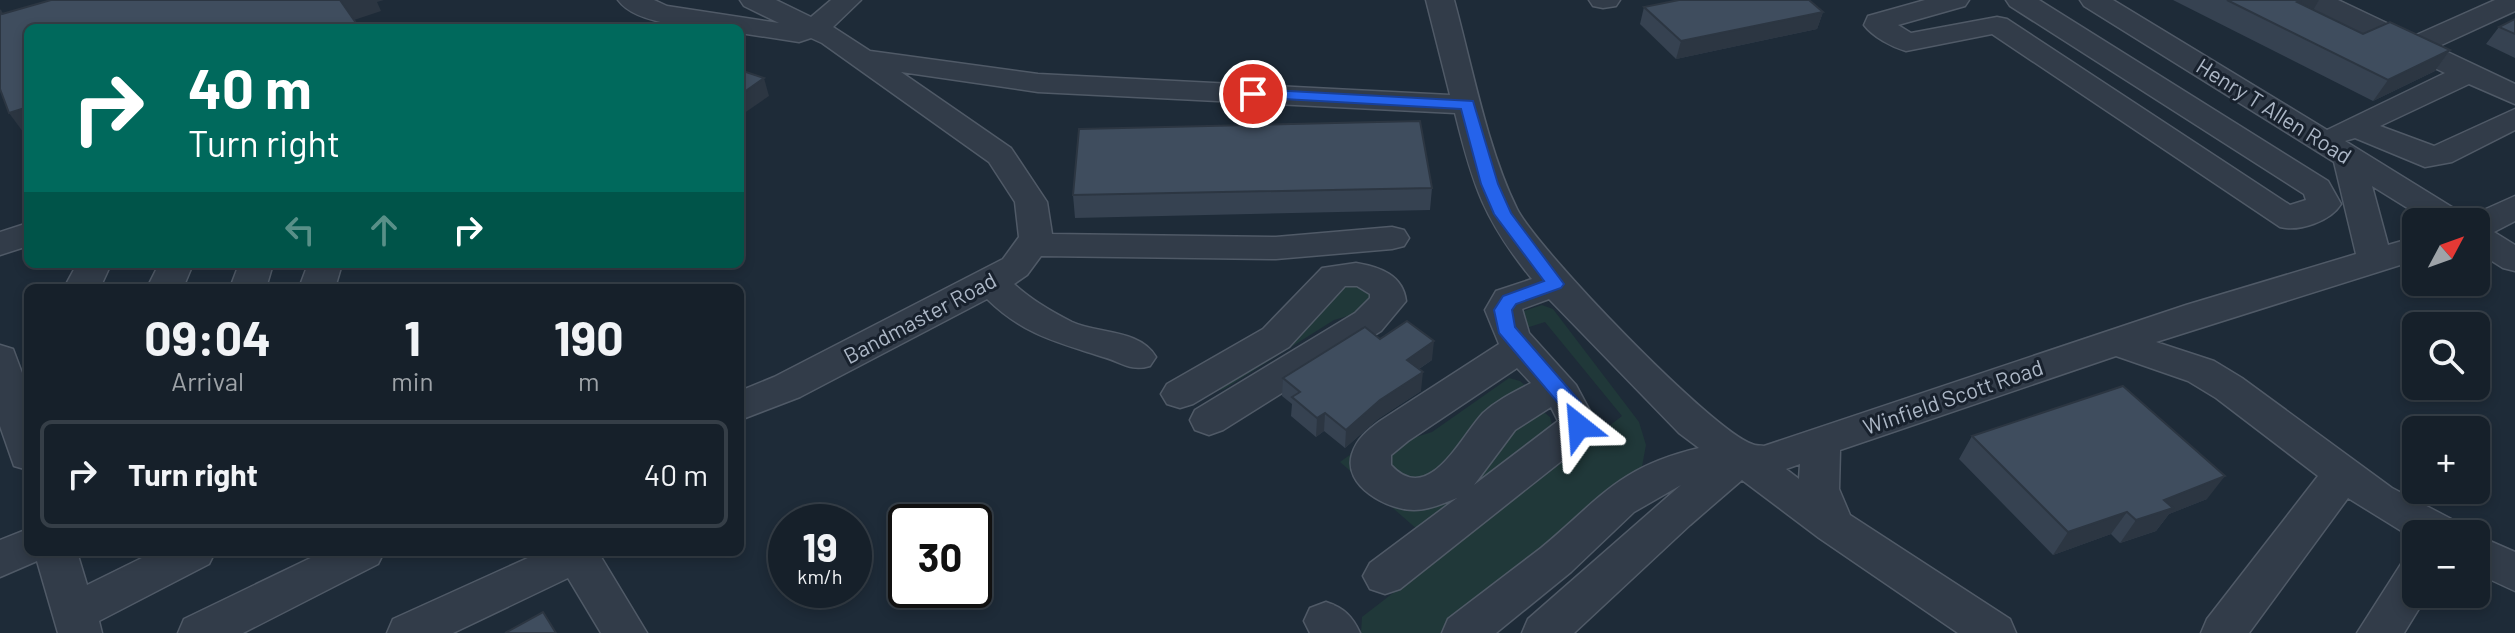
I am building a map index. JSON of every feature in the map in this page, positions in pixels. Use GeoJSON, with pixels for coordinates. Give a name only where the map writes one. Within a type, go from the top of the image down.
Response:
{"type":"FeatureCollection","features":[{"type":"Feature","properties":{"kind":"street"},"geometry":{"type":"LineString","coordinates":[[632,0],[660,13],[715,9],[823,33]]}},
{"type":"Feature","properties":{"kind":"street"},"geometry":{"type":"LineString","coordinates":[[754,0],[823,33],[1000,155],[1031,202],[1036,238],[1031,245]]}},
{"type":"Feature","properties":{"kind":"street"},"geometry":{"type":"LineString","coordinates":[[823,33],[847,0]]}},
{"type":"Feature","properties":{"kind":"street"},"geometry":{"type":"LineString","coordinates":[[1440,0],[1489,184],[1503,214],[1555,284],[1693,423],[1834,526],[1994,633]]}},
{"type":"Feature","properties":{"kind":"street"},"geometry":{"type":"LineString","coordinates":[[1955,0],[1878,22],[1878,25],[1906,42],[1997,25],[2278,212],[2292,219],[2325,204],[2317,188],[2020,0]]}},
{"type":"Feature","properties":{"kind":"street","name":"Henry T Allen Road"},"geometry":{"type":"LineString","coordinates":[[2094,0],[2206,69],[2342,141],[2435,208]]}},
{"type":"Feature","properties":{"kind":"street"},"geometry":{"type":"LineString","coordinates":[[2316,0],[2515,95]]}},
{"type":"Feature","properties":{"kind":"street"},"geometry":{"type":"LineString","coordinates":[[2414,47],[2515,1]]}},
{"type":"Feature","properties":{"kind":"street"},"geometry":{"type":"LineString","coordinates":[[2099,50],[2145,31]]}},
{"type":"Feature","properties":{"kind":"street"},"geometry":{"type":"LineString","coordinates":[[862,58],[1038,83],[1468,105]]}},
{"type":"Feature","properties":{"kind":"street"},"geometry":{"type":"LineString","coordinates":[[2108,98],[2206,69]]}},
{"type":"Feature","properties":{"kind":"street"},"geometry":{"type":"LineString","coordinates":[[2342,141],[2461,70]]}},
{"type":"Feature","properties":{"kind":"street"},"geometry":{"type":"LineString","coordinates":[[2342,141],[2425,157],[2441,155],[2515,118]]}},
{"type":"Feature","properties":{"kind":"street"},"geometry":{"type":"LineString","coordinates":[[2342,141],[2375,261]]}},
{"type":"Feature","properties":{"kind":"street"},"geometry":{"type":"LineString","coordinates":[[2490,220],[2515,207]]}},
{"type":"Feature","properties":{"kind":"street"},"geometry":{"type":"LineString","coordinates":[[0,244],[24,235]]}},
{"type":"Feature","properties":{"kind":"street"},"geometry":{"type":"LineString","coordinates":[[1031,245],[1276,248],[1392,238]]}},
{"type":"Feature","properties":{"kind":"street","name":"Bandmaster Road"},"geometry":{"type":"LineString","coordinates":[[744,404],[801,380],[991,282],[1015,267],[1031,245]]}},
{"type":"Feature","properties":{"kind":"street"},"geometry":{"type":"LineString","coordinates":[[2490,245],[2515,260]]}},
{"type":"Feature","properties":{"kind":"street","name":"Winfield Scott Road"},"geometry":{"type":"LineString","coordinates":[[1464,633],[1558,558],[1621,499],[1664,475],[1690,466],[1743,457],[1764,461],[2115,342],[2402,252]]}},
{"type":"Feature","properties":{"kind":"street"},"geometry":{"type":"LineString","coordinates":[[1180,394],[1276,338],[1334,276],[1361,274],[1375,278],[1387,290],[1388,301],[1368,322],[1209,420]]}},
{"type":"Feature","properties":{"kind":"street"},"geometry":{"type":"LineString","coordinates":[[991,282],[1012,302],[1061,332],[1097,341],[1137,357]]}},
{"type":"Feature","properties":{"kind":"street"},"geometry":{"type":"LineString","coordinates":[[1385,576],[1579,426],[1574,408],[1506,329],[1503,310],[1509,300],[1555,284]]}},
{"type":"Feature","properties":{"kind":"street"},"geometry":{"type":"LineString","coordinates":[[2115,342],[2201,371],[2229,388],[2378,499],[2416,520]]}},
{"type":"Feature","properties":{"kind":"street"},"geometry":{"type":"LineString","coordinates":[[1522,347],[1394,431],[1375,447],[1373,471],[1379,481],[1395,492],[1413,495],[1444,486],[1470,465],[1491,429],[1504,417],[1557,387]]}},
{"type":"Feature","properties":{"kind":"street"},"geometry":{"type":"LineString","coordinates":[[0,358],[23,416]]}},
{"type":"Feature","properties":{"kind":"street"},"geometry":{"type":"LineString","coordinates":[[1821,442],[1819,489],[1834,526]]}},
{"type":"Feature","properties":{"kind":"street"},"geometry":{"type":"LineString","coordinates":[[1544,633],[1675,513],[1743,457]]}},
{"type":"Feature","properties":{"kind":"street"},"geometry":{"type":"LineString","coordinates":[[2223,633],[2343,474]]}},
{"type":"Feature","properties":{"kind":"street"},"geometry":{"type":"LineString","coordinates":[[0,559],[24,548]]}},
{"type":"Feature","properties":{"kind":"street"},"geometry":{"type":"LineString","coordinates":[[57,556],[77,622],[187,556]]}},
{"type":"Feature","properties":{"kind":"street"},"geometry":{"type":"LineString","coordinates":[[200,633],[355,556]]}},
{"type":"Feature","properties":{"kind":"street"},"geometry":{"type":"LineString","coordinates":[[409,633],[570,556]]}},
{"type":"Feature","properties":{"kind":"street"},"geometry":{"type":"LineString","coordinates":[[578,556],[625,633]]}},
{"type":"Feature","properties":{"kind":"street"},"geometry":{"type":"LineString","coordinates":[[2490,560],[2515,573]]}},
{"type":"Feature","properties":{"kind":"street"},"geometry":{"type":"LineString","coordinates":[[2379,633],[2402,598]]}},
{"type":"Feature","properties":{"kind":"green space"},"geometry":{"type":"Polygon","coordinates":[[[1345,279],[1376,291],[1368,310],[1334,320],[1224,389],[1212,392],[1345,279]]]}},
{"type":"Feature","properties":{"kind":"green space"},"geometry":{"type":"Polygon","coordinates":[[[1542,305],[1553,309],[1639,422],[1646,445],[1641,472],[1446,633],[1361,633],[1362,617],[1622,416],[1545,322],[1526,328],[1518,313],[1542,305]]]}},
{"type":"Feature","properties":{"kind":"green space"},"geometry":{"type":"Polygon","coordinates":[[[1509,378],[1520,381],[1528,388],[1436,481],[1390,476],[1386,454],[1397,443],[1432,432],[1509,378]]]}},
{"type":"Feature","properties":{"kind":"green space"},"geometry":{"type":"Polygon","coordinates":[[[1541,410],[1550,417],[1553,429],[1418,530],[1340,462],[1369,441],[1401,501],[1541,410]]]}},
{"type":"Feature","properties":{"kind":"building"},"geometry":{"type":"Polygon","coordinates":[[[51,0],[340,0],[356,23],[24,24],[24,108],[9,113],[0,89],[0,10],[2,14],[51,0]]]}},
{"type":"Feature","properties":{"kind":"building"},"geometry":{"type":"Polygon","coordinates":[[[1679,0],[1809,0],[1823,12],[1681,41],[1644,7],[1679,0]]]}},
{"type":"Feature","properties":{"kind":"building"},"geometry":{"type":"Polygon","coordinates":[[[2227,0],[2301,0],[2297,2],[2363,34],[2390,22],[2450,50],[2388,80],[2227,0]]]}},
{"type":"Feature","properties":{"kind":"building"},"geometry":{"type":"Polygon","coordinates":[[[2515,19],[2515,34],[2499,27],[2515,19]]]}},
{"type":"Feature","properties":{"kind":"building"},"geometry":{"type":"Polygon","coordinates":[[[744,71],[764,78],[744,92],[744,71]]]}},
{"type":"Feature","properties":{"kind":"building"},"geometry":{"type":"Polygon","coordinates":[[[1420,121],[1432,188],[1073,195],[1079,129],[1420,121]]]}},
{"type":"Feature","properties":{"kind":"building"},"geometry":{"type":"Polygon","coordinates":[[[1407,321],[1434,341],[1407,360],[1423,372],[1380,400],[1346,430],[1325,413],[1317,418],[1292,397],[1300,392],[1283,378],[1365,327],[1380,339],[1407,321]]]}},
{"type":"Feature","properties":{"kind":"building"},"geometry":{"type":"Polygon","coordinates":[[[2123,386],[2225,476],[2164,500],[2173,508],[2136,520],[2127,512],[2068,532],[1972,436],[2123,386]]]}},
{"type":"Feature","properties":{"kind":"building"},"geometry":{"type":"Polygon","coordinates":[[[543,612],[556,633],[505,633],[543,612]]]}},
{"type":"Feature","properties":{"kind":"route"},"geometry":{"type":"LineString","coordinates":[[1253,94],[1468,105],[1489,184],[1503,214],[1523,245],[1555,284],[1509,300],[1503,310],[1506,329],[1574,408],[1579,426]]}}]}
